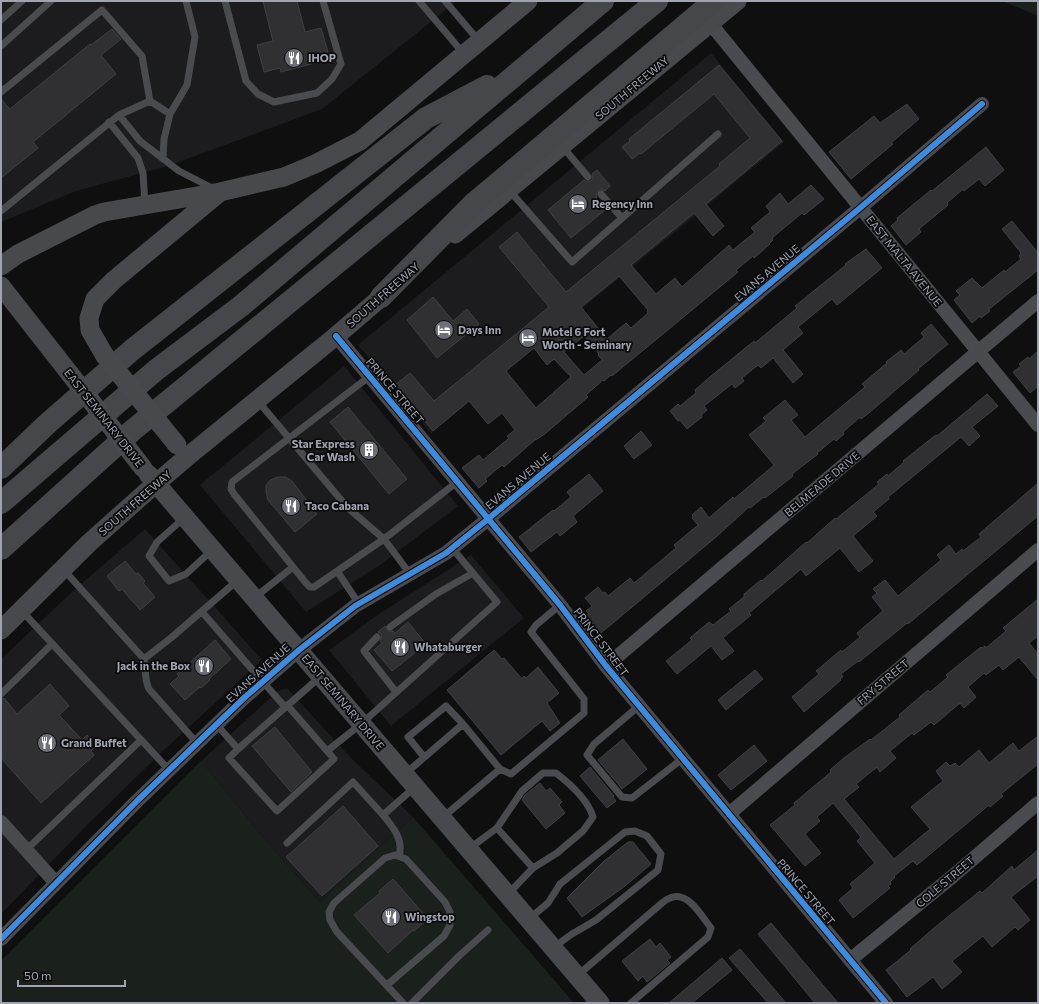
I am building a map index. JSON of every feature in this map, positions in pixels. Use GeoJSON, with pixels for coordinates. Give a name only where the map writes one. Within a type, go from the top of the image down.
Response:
{"type":"FeatureCollection","features":[{"type":"Feature","properties":{"kind":"highway"},"geometry":{"type":"LineString","coordinates":[[1,503],[156,370],[241,306],[603,1]]}},
{"type":"Feature","properties":{"kind":"highway"},"geometry":{"type":"LineString","coordinates":[[1,549],[133,430],[657,1]]}},
{"type":"Feature","properties":{"kind":"highway"},"geometry":{"type":"LineString","coordinates":[[381,297],[473,204],[714,1]]}},
{"type":"Feature","properties":{"kind":"highway"},"geometry":{"type":"LineString","coordinates":[[1,468],[47,424],[132,350],[426,118],[524,67]]}},
{"type":"Feature","properties":{"kind":"main road"},"geometry":{"type":"LineString","coordinates":[[1,266],[18,254],[95,214],[220,192],[284,177],[315,164],[360,141],[528,1]]}},
{"type":"Feature","properties":{"kind":"main road","name":"SOUTH FREEWAY"},"geometry":{"type":"LineString","coordinates":[[1,630],[89,543],[156,484],[182,451],[257,400],[738,1]]}},
{"type":"Feature","properties":{"kind":"main road"},"geometry":{"type":"LineString","coordinates":[[182,451],[105,356],[90,330],[89,318],[95,299],[114,280],[220,192]]}},
{"type":"Feature","properties":{"kind":"main road","name":"EAST SEMINARY DRIVE"},"geometry":{"type":"LineString","coordinates":[[1,286],[156,484],[600,1003]]}},
{"type":"Feature","properties":{"kind":"street","name":"EAST MALTA AVENUE"},"geometry":{"type":"LineString","coordinates":[[710,23],[1038,425]]}},
{"type":"Feature","properties":{"kind":"street","name":"EVANS AVENUE"},"geometry":{"type":"LineString","coordinates":[[1,939],[169,770],[262,682],[299,650],[359,604],[452,548],[860,208],[982,104]]}},
{"type":"Feature","properties":{"kind":"street","name":"BELMEADE DRIVE"},"geometry":{"type":"LineString","coordinates":[[606,666],[1038,301]]}},
{"type":"Feature","properties":{"kind":"street","name":"PRINCE STREET"},"geometry":{"type":"LineString","coordinates":[[336,336],[560,605],[606,666],[850,960],[881,1001]]}},
{"type":"Feature","properties":{"kind":"street","name":"FRY STREET"},"geometry":{"type":"LineString","coordinates":[[729,814],[1038,550]]}},
{"type":"Feature","properties":{"kind":"street","name":"COLE STREET"},"geometry":{"type":"LineString","coordinates":[[850,960],[953,876],[1038,803]]}},
{"type":"Feature","properties":{"kind":"street"},"geometry":{"type":"LineString","coordinates":[[1,822],[56,883]]}},
{"type":"Feature","properties":{"kind":"lane"},"geometry":{"type":"LineString","coordinates":[[1,20],[22,1]]}},
{"type":"Feature","properties":{"kind":"lane"},"geometry":{"type":"LineString","coordinates":[[1,46],[51,1]]}},
{"type":"Feature","properties":{"kind":"lane"},"geometry":{"type":"LineString","coordinates":[[163,157],[164,140],[170,114],[187,85],[195,37],[186,1]]}},
{"type":"Feature","properties":{"kind":"lane"},"geometry":{"type":"LineString","coordinates":[[225,1],[246,81],[258,94],[274,102],[317,93],[332,79],[341,64],[323,1]]}},
{"type":"Feature","properties":{"kind":"lane"},"geometry":{"type":"LineString","coordinates":[[419,1],[464,54]]}},
{"type":"Feature","properties":{"kind":"lane"},"geometry":{"type":"LineString","coordinates":[[445,1],[479,42]]}},
{"type":"Feature","properties":{"kind":"lane"},"geometry":{"type":"LineString","coordinates":[[1,92],[102,10],[142,56],[150,101],[170,114]]}},
{"type":"Feature","properties":{"kind":"lane"},"geometry":{"type":"LineString","coordinates":[[1,211],[119,114],[150,101]]}},
{"type":"Feature","properties":{"kind":"lane"},"geometry":{"type":"LineString","coordinates":[[119,114],[140,141],[163,157],[179,171],[220,192]]}},
{"type":"Feature","properties":{"kind":"lane"},"geometry":{"type":"LineString","coordinates":[[109,122],[138,158],[143,173],[145,205]]}},
{"type":"Feature","properties":{"kind":"lane"},"geometry":{"type":"LineString","coordinates":[[509,190],[572,262],[718,134]]}},
{"type":"Feature","properties":{"kind":"lane"},"geometry":{"type":"LineString","coordinates":[[562,146],[588,177]]}},
{"type":"Feature","properties":{"kind":"lane"},"geometry":{"type":"LineString","coordinates":[[601,194],[622,218]]}},
{"type":"Feature","properties":{"kind":"lane"},"geometry":{"type":"LineString","coordinates":[[370,376],[232,482],[231,489],[293,567],[310,587],[314,587],[384,539],[457,482]]}},
{"type":"Feature","properties":{"kind":"lane"},"geometry":{"type":"LineString","coordinates":[[257,400],[347,507],[384,539],[410,574]]}},
{"type":"Feature","properties":{"kind":"lane"},"geometry":{"type":"LineString","coordinates":[[185,518],[157,542],[149,556],[169,581],[186,574],[212,550]]}},
{"type":"Feature","properties":{"kind":"lane"},"geometry":{"type":"LineString","coordinates":[[327,751],[361,724],[497,602],[452,548]]}},
{"type":"Feature","properties":{"kind":"lane"},"geometry":{"type":"LineString","coordinates":[[254,598],[293,567]]}},
{"type":"Feature","properties":{"kind":"lane"},"geometry":{"type":"LineString","coordinates":[[63,569],[144,659],[146,673],[145,681],[149,689],[197,743]]}},
{"type":"Feature","properties":{"kind":"lane"},"geometry":{"type":"LineString","coordinates":[[337,571],[359,604]]}},
{"type":"Feature","properties":{"kind":"lane"},"geometry":{"type":"LineString","coordinates":[[390,627],[436,594],[473,573]]}},
{"type":"Feature","properties":{"kind":"lane"},"geometry":{"type":"LineString","coordinates":[[144,659],[202,612],[238,580]]}},
{"type":"Feature","properties":{"kind":"lane"},"geometry":{"type":"LineString","coordinates":[[424,757],[408,738],[446,706],[500,769],[511,774],[584,713],[584,698],[531,632],[536,625],[560,605]]}},
{"type":"Feature","properties":{"kind":"lane"},"geometry":{"type":"LineString","coordinates":[[21,610],[169,770]]}},
{"type":"Feature","properties":{"kind":"lane"},"geometry":{"type":"LineString","coordinates":[[202,612],[262,682],[286,706],[334,759],[277,811],[229,758],[238,748],[286,706],[321,676]]}},
{"type":"Feature","properties":{"kind":"lane"},"geometry":{"type":"LineString","coordinates":[[377,638],[364,651],[396,692]]}},
{"type":"Feature","properties":{"kind":"lane"},"geometry":{"type":"LineString","coordinates":[[1,694],[52,644]]}},
{"type":"Feature","properties":{"kind":"lane"},"geometry":{"type":"LineString","coordinates":[[639,706],[594,744],[587,755],[622,797],[632,798],[682,758]]}},
{"type":"Feature","properties":{"kind":"lane"},"geometry":{"type":"LineString","coordinates":[[383,815],[409,781],[424,757],[463,724]]}},
{"type":"Feature","properties":{"kind":"lane"},"geometry":{"type":"LineString","coordinates":[[217,725],[238,748]]}},
{"type":"Feature","properties":{"kind":"lane"},"geometry":{"type":"LineString","coordinates":[[26,850],[141,740]]}},
{"type":"Feature","properties":{"kind":"lane"},"geometry":{"type":"LineString","coordinates":[[442,818],[500,769]]}},
{"type":"Feature","properties":{"kind":"lane"},"geometry":{"type":"LineString","coordinates":[[468,850],[497,828],[522,791],[543,773],[556,773],[571,785],[591,811],[592,817],[583,831],[557,854],[533,868],[508,895]]}},
{"type":"Feature","properties":{"kind":"lane"},"geometry":{"type":"LineString","coordinates":[[287,843],[353,782],[383,815],[394,830],[401,849],[399,856]]}},
{"type":"Feature","properties":{"kind":"lane"},"geometry":{"type":"LineString","coordinates":[[497,828],[533,868]]}},
{"type":"Feature","properties":{"kind":"lane"},"geometry":{"type":"LineString","coordinates":[[528,920],[548,903],[560,884],[625,832],[635,831],[647,836],[661,854],[658,870],[596,920],[572,934],[553,949]]}},
{"type":"Feature","properties":{"kind":"lane"},"geometry":{"type":"LineString","coordinates":[[387,986],[444,936],[450,924],[450,912],[445,902],[406,859],[395,855],[385,858],[372,868],[334,904],[329,912],[330,920],[337,932],[387,986],[403,1003]]}},
{"type":"Feature","properties":{"kind":"lane"},"geometry":{"type":"LineString","coordinates":[[577,976],[670,897],[678,896],[685,898],[693,905],[712,928],[708,937],[631,1003]]}},
{"type":"Feature","properties":{"kind":"lane"},"geometry":{"type":"LineString","coordinates":[[412,1003],[459,956],[488,930]]}},
{"type":"Feature","properties":{"kind":"shaded area"},"geometry":{"type":"Polygon","coordinates":[[[1,1],[457,1],[322,109],[168,166],[76,191],[1,222],[1,1]]]}},
{"type":"Feature","properties":{"kind":"shaded area"},"geometry":{"type":"Polygon","coordinates":[[[1002,1],[1038,1],[1038,16],[1002,1]]]}},
{"type":"Feature","properties":{"kind":"shaded area"},"geometry":{"type":"Polygon","coordinates":[[[711,53],[784,142],[431,433],[358,345],[711,53]]]}},
{"type":"Feature","properties":{"kind":"shaded area"},"geometry":{"type":"Polygon","coordinates":[[[344,366],[458,506],[380,565],[306,612],[200,485],[344,366]]]}},
{"type":"Feature","properties":{"kind":"shaded area"},"geometry":{"type":"Polygon","coordinates":[[[145,529],[262,660],[165,749],[86,826],[1,914],[1,659],[73,591],[145,529]]]}},
{"type":"Feature","properties":{"kind":"shaded area"},"geometry":{"type":"Polygon","coordinates":[[[471,555],[524,618],[391,726],[329,650],[379,614],[471,555]]]}},
{"type":"Feature","properties":{"kind":"shaded area"},"geometry":{"type":"Polygon","coordinates":[[[287,688],[351,758],[413,817],[320,902],[263,837],[201,761],[278,691],[287,688]]]}},
{"type":"Feature","properties":{"kind":"shaded area"},"geometry":{"type":"Polygon","coordinates":[[[201,761],[263,837],[320,902],[413,817],[574,1003],[1,1003],[1,961],[201,761]]]}},
{"type":"Feature","properties":{"kind":"building"},"geometry":{"type":"Polygon","coordinates":[[[263,1],[297,1],[305,32],[321,28],[330,59],[281,72],[280,68],[264,72],[257,45],[273,41],[263,1]]]}},
{"type":"Feature","properties":{"kind":"building"},"geometry":{"type":"Polygon","coordinates":[[[112,29],[121,39],[101,55],[116,74],[33,142],[38,148],[1,178],[1,99],[10,109],[90,44],[91,45],[112,29]]]}},
{"type":"Feature","properties":{"kind":"building"},"geometry":{"type":"Polygon","coordinates":[[[719,65],[782,141],[706,204],[724,226],[713,236],[694,213],[631,265],[656,294],[675,278],[682,287],[729,245],[733,250],[755,232],[751,228],[770,212],[766,206],[780,193],[788,204],[811,185],[824,199],[804,215],[802,213],[772,238],[773,240],[770,244],[754,258],[753,256],[736,270],[738,272],[612,376],[611,375],[604,381],[603,380],[586,395],[588,397],[504,467],[502,465],[485,479],[487,481],[479,488],[462,468],[479,455],[483,460],[509,438],[507,436],[515,430],[502,413],[488,424],[469,401],[433,431],[395,385],[410,373],[434,401],[549,307],[499,247],[517,232],[566,292],[720,166],[719,164],[750,138],[714,94],[641,154],[640,153],[632,159],[622,147],[630,141],[629,139],[719,65]],[[619,276],[581,307],[607,339],[626,323],[631,328],[648,313],[648,310],[619,276]],[[584,336],[564,352],[584,375],[602,360],[584,336]],[[534,348],[506,371],[536,408],[571,377],[554,359],[547,365],[534,348]]]}},
{"type":"Feature","properties":{"kind":"building"},"geometry":{"type":"Polygon","coordinates":[[[907,104],[919,119],[891,143],[893,144],[851,179],[829,152],[874,116],[880,123],[907,104]]]}},
{"type":"Feature","properties":{"kind":"building"},"geometry":{"type":"Polygon","coordinates":[[[986,147],[1004,170],[985,186],[979,179],[964,191],[963,189],[947,203],[948,205],[919,229],[921,232],[906,245],[891,226],[898,220],[897,218],[986,147]]]}},
{"type":"Feature","properties":{"kind":"building","name":"Regency Inn"},"geometry":{"type":"Polygon","coordinates":[[[597,170],[610,186],[605,191],[600,189],[596,193],[596,198],[605,210],[571,238],[548,210],[584,180],[587,182],[591,181],[593,178],[592,174],[597,170]]]}},
{"type":"Feature","properties":{"kind":"building"},"geometry":{"type":"Polygon","coordinates":[[[1012,221],[1038,253],[1038,270],[988,310],[990,311],[981,318],[980,316],[972,323],[954,300],[960,295],[956,291],[972,278],[982,288],[1004,270],[1005,272],[1021,259],[1019,256],[1021,253],[1002,229],[1012,221]]]}},
{"type":"Feature","properties":{"kind":"building"},"geometry":{"type":"Polygon","coordinates":[[[866,249],[882,268],[837,305],[832,299],[798,327],[803,333],[783,350],[803,374],[793,383],[773,358],[761,368],[758,365],[742,378],[744,381],[735,388],[732,384],[704,406],[707,410],[701,415],[702,417],[687,429],[680,420],[678,421],[670,411],[678,404],[680,406],[696,393],[695,390],[705,381],[754,341],[755,343],[797,308],[795,306],[846,265],[845,264],[866,249]]]}},
{"type":"Feature","properties":{"kind":"building","name":"Days Inn"},"geometry":{"type":"Polygon","coordinates":[[[433,297],[453,321],[467,309],[479,324],[437,358],[407,320],[433,297]]]}},
{"type":"Feature","properties":{"kind":"building"},"geometry":{"type":"Polygon","coordinates":[[[931,324],[948,344],[870,412],[861,419],[860,417],[843,432],[844,434],[836,441],[834,439],[817,453],[818,454],[792,474],[793,476],[765,498],[764,497],[750,508],[749,507],[716,537],[601,633],[586,616],[589,614],[586,611],[592,606],[585,598],[598,587],[608,596],[630,578],[634,583],[676,548],[674,545],[698,525],[692,518],[692,515],[701,507],[709,518],[774,465],[749,435],[766,421],[763,418],[785,400],[798,415],[791,420],[805,437],[865,387],[862,384],[887,363],[886,362],[901,350],[904,354],[924,337],[921,333],[931,324]]]}},
{"type":"Feature","properties":{"kind":"building"},"geometry":{"type":"Polygon","coordinates":[[[1038,351],[1038,386],[1030,393],[1013,372],[1021,366],[1019,364],[1028,357],[1029,359],[1038,351]]]}},
{"type":"Feature","properties":{"kind":"building"},"geometry":{"type":"Polygon","coordinates":[[[987,394],[998,406],[972,427],[980,436],[969,446],[961,437],[888,497],[889,499],[873,512],[877,516],[853,536],[873,561],[859,572],[840,548],[806,576],[801,569],[749,613],[751,615],[723,638],[734,651],[722,660],[711,646],[677,674],[666,661],[692,640],[690,638],[709,622],[713,625],[731,611],[729,609],[744,597],[744,594],[761,580],[762,581],[835,518],[836,519],[879,484],[877,482],[887,474],[888,476],[904,462],[903,461],[936,435],[937,436],[987,394]]]}},
{"type":"Feature","properties":{"kind":"building","name":"Star Express Car Wash"},"geometry":{"type":"Polygon","coordinates":[[[348,407],[407,479],[389,494],[330,422],[348,407]]]}},
{"type":"Feature","properties":{"kind":"building"},"geometry":{"type":"Polygon","coordinates":[[[641,431],[652,445],[634,459],[624,446],[641,431]]]}},
{"type":"Feature","properties":{"kind":"building"},"geometry":{"type":"Polygon","coordinates":[[[589,474],[603,491],[573,516],[577,522],[560,536],[557,532],[531,552],[519,537],[571,497],[567,492],[589,474]]]}},
{"type":"Feature","properties":{"kind":"building","name":"Taco Cabana"},"geometry":{"type":"Polygon","coordinates":[[[278,477],[286,477],[292,481],[317,514],[295,532],[268,500],[266,486],[270,480],[278,477]]]}},
{"type":"Feature","properties":{"kind":"building"},"geometry":{"type":"Polygon","coordinates":[[[1038,483],[1038,516],[908,624],[907,623],[859,662],[858,661],[841,674],[843,677],[840,679],[841,680],[804,712],[792,697],[819,674],[816,671],[841,650],[842,652],[860,637],[857,633],[883,611],[872,597],[877,593],[873,589],[885,580],[898,596],[941,560],[937,555],[949,545],[956,554],[962,549],[963,551],[981,537],[979,534],[1038,483]]]}},
{"type":"Feature","properties":{"kind":"building"},"geometry":{"type":"Polygon","coordinates":[[[125,561],[136,574],[138,573],[145,581],[143,583],[155,597],[140,610],[122,589],[119,591],[107,576],[125,561]]]}},
{"type":"Feature","properties":{"kind":"building"},"geometry":{"type":"Polygon","coordinates":[[[1038,599],[1038,636],[1029,643],[1038,654],[1038,680],[1019,657],[1003,670],[999,665],[986,675],[984,673],[968,687],[976,697],[964,708],[960,703],[934,725],[931,722],[914,735],[912,733],[890,751],[896,758],[880,772],[877,767],[856,784],[859,787],[844,799],[894,859],[930,829],[911,807],[943,781],[936,771],[946,762],[950,766],[955,763],[959,767],[979,750],[989,763],[1013,743],[1019,751],[1038,736],[1038,764],[1001,794],[1003,796],[990,807],[989,805],[917,865],[913,861],[894,876],[895,877],[890,882],[891,884],[888,886],[890,888],[853,918],[839,900],[853,888],[850,884],[875,863],[857,841],[861,837],[833,803],[817,817],[820,821],[805,834],[821,853],[805,866],[770,825],[795,805],[794,803],[831,772],[830,770],[844,758],[870,739],[871,740],[900,717],[899,715],[928,690],[930,692],[948,677],[946,675],[981,647],[982,648],[985,646],[986,648],[1006,631],[1003,628],[1038,599]]]}},
{"type":"Feature","properties":{"kind":"building","name":"Whataburger"},"geometry":{"type":"Polygon","coordinates":[[[408,622],[426,644],[392,671],[374,650],[382,643],[380,641],[382,635],[378,632],[385,626],[388,631],[393,631],[395,633],[408,622]]]}},
{"type":"Feature","properties":{"kind":"building","name":"Jack in the Box"},"geometry":{"type":"Polygon","coordinates":[[[215,640],[231,659],[209,679],[210,680],[185,700],[170,684],[179,676],[177,674],[215,640]]]}},
{"type":"Feature","properties":{"kind":"building"},"geometry":{"type":"Polygon","coordinates":[[[494,650],[502,659],[504,658],[522,679],[524,676],[526,678],[538,667],[559,693],[547,703],[560,723],[550,731],[542,721],[501,755],[447,690],[494,650]]]}},
{"type":"Feature","properties":{"kind":"building"},"geometry":{"type":"Polygon","coordinates":[[[755,670],[763,679],[726,710],[718,700],[755,670]]]}},
{"type":"Feature","properties":{"kind":"building","name":"Grand Buffet"},"geometry":{"type":"Polygon","coordinates":[[[50,684],[69,706],[59,715],[82,740],[87,735],[96,746],[91,751],[94,755],[41,803],[1,758],[1,699],[4,698],[17,714],[50,684]]]}},
{"type":"Feature","properties":{"kind":"building"},"geometry":{"type":"Polygon","coordinates":[[[275,727],[312,772],[291,792],[252,746],[275,727]]]}},
{"type":"Feature","properties":{"kind":"building"},"geometry":{"type":"Polygon","coordinates":[[[623,739],[647,769],[622,789],[598,760],[623,739]]]}},
{"type":"Feature","properties":{"kind":"building"},"geometry":{"type":"Polygon","coordinates":[[[754,745],[767,761],[731,790],[718,775],[754,745]]]}},
{"type":"Feature","properties":{"kind":"building"},"geometry":{"type":"Polygon","coordinates":[[[590,767],[614,796],[613,797],[616,801],[607,808],[580,776],[590,767]]]}},
{"type":"Feature","properties":{"kind":"building"},"geometry":{"type":"Polygon","coordinates":[[[540,783],[546,791],[550,788],[562,802],[559,805],[565,813],[546,829],[522,800],[525,795],[540,783]]]}},
{"type":"Feature","properties":{"kind":"building"},"geometry":{"type":"Polygon","coordinates":[[[343,806],[378,846],[322,896],[286,857],[343,806]]]}},
{"type":"Feature","properties":{"kind":"building"},"geometry":{"type":"Polygon","coordinates":[[[628,842],[633,842],[651,864],[625,886],[582,917],[567,898],[604,861],[628,842]]]}},
{"type":"Feature","properties":{"kind":"building"},"geometry":{"type":"Polygon","coordinates":[[[1038,850],[1038,876],[1011,897],[1030,920],[1018,930],[1015,927],[992,947],[983,936],[952,961],[962,972],[942,989],[933,977],[907,997],[886,970],[911,950],[910,949],[934,928],[980,891],[982,893],[1012,866],[1014,870],[1038,850]]]}},
{"type":"Feature","properties":{"kind":"building","name":"Wingstop"},"geometry":{"type":"Polygon","coordinates":[[[393,879],[428,919],[414,931],[413,930],[388,953],[354,915],[380,893],[379,891],[393,879]]]}},
{"type":"Feature","properties":{"kind":"building"},"geometry":{"type":"Polygon","coordinates":[[[771,923],[838,1003],[815,1003],[758,934],[771,923]]]}},
{"type":"Feature","properties":{"kind":"building"},"geometry":{"type":"Polygon","coordinates":[[[650,939],[656,947],[660,943],[671,957],[667,960],[670,963],[647,982],[643,976],[638,981],[622,961],[650,939]]]}},
{"type":"Feature","properties":{"kind":"building"},"geometry":{"type":"Polygon","coordinates":[[[740,949],[786,1003],[768,1003],[729,958],[740,949]]]}},
{"type":"Feature","properties":{"kind":"building"},"geometry":{"type":"Polygon","coordinates":[[[722,958],[732,970],[692,1003],[669,1003],[722,958]]]}},
{"type":"Feature","properties":{"kind":"cycle path"},"geometry":{"type":"LineString","coordinates":[[1,939],[137,801],[245,697],[299,650],[355,606],[446,553],[860,208],[982,104]]}},
{"type":"Feature","properties":{"kind":"cycle path"},"geometry":{"type":"LineString","coordinates":[[336,336],[560,605],[606,666],[886,1003]]}},
{"type":"Feature","properties":{"kind":"place","name":"IHOP"},"geometry":{"type":"Point","coordinates":[294,58]}},
{"type":"Feature","properties":{"kind":"place","name":"Regency Inn"},"geometry":{"type":"Point","coordinates":[578,204]}},
{"type":"Feature","properties":{"kind":"place","name":"Days Inn"},"geometry":{"type":"Point","coordinates":[444,330]}},
{"type":"Feature","properties":{"kind":"place","name":"Motel 6 Fort Worth - Seminary"},"geometry":{"type":"Point","coordinates":[528,338]}},
{"type":"Feature","properties":{"kind":"place","name":"Star Express Car Wash"},"geometry":{"type":"Point","coordinates":[369,450]}},
{"type":"Feature","properties":{"kind":"place","name":"Taco Cabana"},"geometry":{"type":"Point","coordinates":[291,506]}},
{"type":"Feature","properties":{"kind":"place","name":"Whataburger"},"geometry":{"type":"Point","coordinates":[400,647]}},
{"type":"Feature","properties":{"kind":"place","name":"Jack in the Box"},"geometry":{"type":"Point","coordinates":[204,666]}},
{"type":"Feature","properties":{"kind":"place","name":"Grand Buffet"},"geometry":{"type":"Point","coordinates":[47,743]}},
{"type":"Feature","properties":{"kind":"place","name":"Wingstop"},"geometry":{"type":"Point","coordinates":[391,917]}}]}
